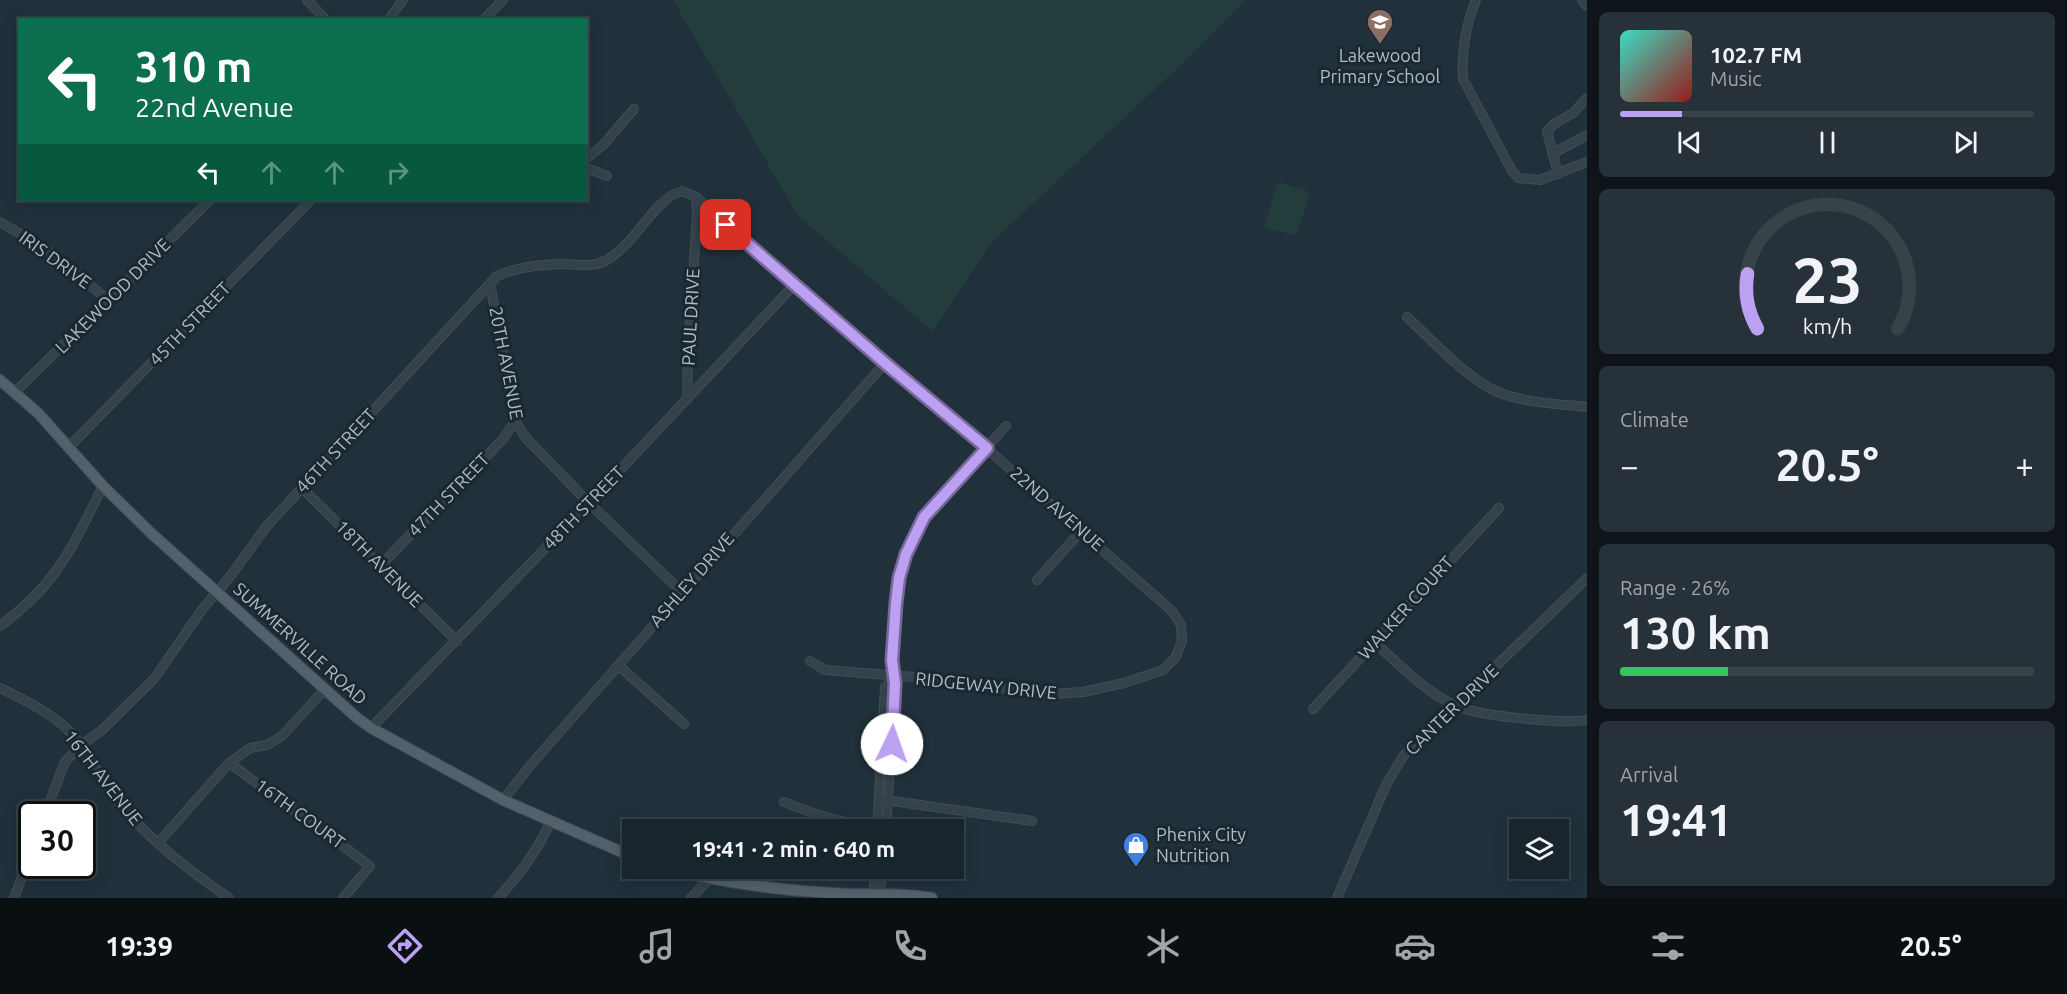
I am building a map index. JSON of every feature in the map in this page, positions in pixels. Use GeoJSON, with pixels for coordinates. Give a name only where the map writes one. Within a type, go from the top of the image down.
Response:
{"type":"FeatureCollection","features":[{"type":"Feature","properties":{"kind":"main road","name":"SUMMERVILLE ROAD"},"geometry":{"type":"LineString","coordinates":[[0,380],[15,392],[69,447],[103,486],[324,690],[371,728],[503,800],[622,852]]}},
{"type":"Feature","properties":{"kind":"main road"},"geometry":{"type":"LineString","coordinates":[[717,879],[786,889],[932,898]]}},
{"type":"Feature","properties":{"kind":"street"},"geometry":{"type":"LineString","coordinates":[[307,0],[324,18]]}},
{"type":"Feature","properties":{"kind":"street"},"geometry":{"type":"LineString","coordinates":[[390,18],[403,0]]}},
{"type":"Feature","properties":{"kind":"street"},"geometry":{"type":"LineString","coordinates":[[485,18],[503,0]]}},
{"type":"Feature","properties":{"kind":"street"},"geometry":{"type":"LineString","coordinates":[[1476,0],[1472,9],[1462,63],[1463,79],[1511,169],[1518,178],[1540,180],[1587,162]]}},
{"type":"Feature","properties":{"kind":"street"},"geometry":{"type":"LineString","coordinates":[[1582,0],[1587,6]]}},
{"type":"Feature","properties":{"kind":"street"},"geometry":{"type":"LineString","coordinates":[[1558,174],[1547,131],[1573,113],[1587,98]]}},
{"type":"Feature","properties":{"kind":"street"},"geometry":{"type":"LineString","coordinates":[[588,157],[603,145],[634,109]]}},
{"type":"Feature","properties":{"kind":"street"},"geometry":{"type":"LineString","coordinates":[[1552,154],[1587,135]]}},
{"type":"Feature","properties":{"kind":"street"},"geometry":{"type":"LineString","coordinates":[[588,169],[607,176]]}},
{"type":"Feature","properties":{"kind":"street","name":"46TH STREET"},"geometry":{"type":"LineString","coordinates":[[50,801],[65,762],[81,745],[101,731],[154,679],[201,611],[266,527],[497,276],[513,269],[603,262],[616,254],[634,237],[666,199],[674,193],[682,190],[696,198]]}},
{"type":"Feature","properties":{"kind":"street","name":"22ND AVENUE"},"geometry":{"type":"LineString","coordinates":[[696,198],[1172,610],[1180,625],[1182,642]]}},
{"type":"Feature","properties":{"kind":"street","name":"PAUL DRIVE"},"geometry":{"type":"LineString","coordinates":[[687,400],[696,198]]}},
{"type":"Feature","properties":{"kind":"street","name":"LAKEWOOD DRIVE"},"geometry":{"type":"LineString","coordinates":[[15,392],[209,201]]}},
{"type":"Feature","properties":{"kind":"street","name":"45TH STREET"},"geometry":{"type":"LineString","coordinates":[[69,447],[310,201]]}},
{"type":"Feature","properties":{"kind":"street","name":"IRIS DRIVE"},"geometry":{"type":"LineString","coordinates":[[0,222],[46,249],[108,300]]}},
{"type":"Feature","properties":{"kind":"street","name":"20TH AVENUE"},"geometry":{"type":"LineString","coordinates":[[490,283],[515,422],[532,444],[589,503],[682,592]]}},
{"type":"Feature","properties":{"kind":"street","name":"48TH STREET"},"geometry":{"type":"LineString","coordinates":[[371,728],[589,503],[795,284]]}},
{"type":"Feature","properties":{"kind":"street"},"geometry":{"type":"LineString","coordinates":[[1407,317],[1485,386],[1516,398],[1587,407]]}},
{"type":"Feature","properties":{"kind":"street","name":"ASHLEY DRIVE"},"geometry":{"type":"LineString","coordinates":[[503,800],[534,761],[885,363]]}},
{"type":"Feature","properties":{"kind":"street","name":"47TH STREET"},"geometry":{"type":"LineString","coordinates":[[380,566],[503,439],[515,422]]}},
{"type":"Feature","properties":{"kind":"street"},"geometry":{"type":"LineString","coordinates":[[879,819],[883,800],[895,676],[892,660],[896,603],[899,578],[906,554],[924,517],[1006,426]]}},
{"type":"Feature","properties":{"kind":"street"},"geometry":{"type":"LineString","coordinates":[[0,626],[55,573],[69,552],[103,486]]}},
{"type":"Feature","properties":{"kind":"street","name":"18TH AVENUE"},"geometry":{"type":"LineString","coordinates":[[301,487],[457,640]]}},
{"type":"Feature","properties":{"kind":"street","name":"WALKER COURT"},"geometry":{"type":"LineString","coordinates":[[1313,709],[1499,508]]}},
{"type":"Feature","properties":{"kind":"street"},"geometry":{"type":"LineString","coordinates":[[1037,579],[1081,531]]}},
{"type":"Feature","properties":{"kind":"street","name":"CANTER DRIVE"},"geometry":{"type":"LineString","coordinates":[[1336,898],[1395,769],[1404,755],[1587,578]]}},
{"type":"Feature","properties":{"kind":"street","name":"RIDGEWAY DRIVE"},"geometry":{"type":"LineString","coordinates":[[810,661],[825,670],[1050,694],[1075,693],[1124,683],[1163,670],[1175,658],[1182,642]]}},
{"type":"Feature","properties":{"kind":"street"},"geometry":{"type":"LineString","coordinates":[[1374,642],[1422,685],[1456,707],[1537,720],[1587,720]]}},
{"type":"Feature","properties":{"kind":"street"},"geometry":{"type":"LineString","coordinates":[[619,666],[684,724]]}},
{"type":"Feature","properties":{"kind":"street","name":"16TH AVENUE"},"geometry":{"type":"LineString","coordinates":[[0,688],[54,718],[67,728],[81,745],[118,802],[134,820],[184,865],[229,898]]}},
{"type":"Feature","properties":{"kind":"street"},"geometry":{"type":"LineString","coordinates":[[158,843],[229,763],[250,748],[267,745],[282,736],[324,690]]}},
{"type":"Feature","properties":{"kind":"street","name":"16TH COURT"},"geometry":{"type":"LineString","coordinates":[[229,763],[370,866],[343,898]]}},
{"type":"Feature","properties":{"kind":"street"},"geometry":{"type":"LineString","coordinates":[[883,800],[1032,821]]}},
{"type":"Feature","properties":{"kind":"street"},"geometry":{"type":"LineString","coordinates":[[883,800],[885,819]]}},
{"type":"Feature","properties":{"kind":"street"},"geometry":{"type":"LineString","coordinates":[[784,802],[831,819]]}},
{"type":"Feature","properties":{"kind":"street"},"geometry":{"type":"LineString","coordinates":[[498,898],[522,870],[550,822]]}},
{"type":"Feature","properties":{"kind":"street"},"geometry":{"type":"LineString","coordinates":[[14,898],[21,879]]}},
{"type":"Feature","properties":{"kind":"street"},"geometry":{"type":"LineString","coordinates":[[692,898],[709,879]]}},
{"type":"Feature","properties":{"kind":"street"},"geometry":{"type":"LineString","coordinates":[[874,879],[874,885],[879,894]]}},
{"type":"Feature","properties":{"kind":"street"},"geometry":{"type":"LineString","coordinates":[[879,894],[881,879]]}},
{"type":"Feature","properties":{"kind":"green space"},"geometry":{"type":"Polygon","coordinates":[[[673,0],[1245,0],[1188,58],[991,243],[932,331],[798,216],[673,0]]]}},
{"type":"Feature","properties":{"kind":"green space"},"geometry":{"type":"Polygon","coordinates":[[[1278,182],[1310,192],[1296,236],[1264,227],[1278,182]]]}},
{"type":"Feature","properties":{"kind":"place","name":"Lakewood Primary School"},"geometry":{"type":"Point","coordinates":[1380,45]}},
{"type":"Feature","properties":{"kind":"place","name":"Phenix City Nutrition"},"geometry":{"type":"Point","coordinates":[1136,868]}},
{"type":"Feature","properties":{"kind":"route"},"geometry":{"type":"LineString","coordinates":[[726,225],[987,448],[924,517],[906,554],[899,578],[896,603],[892,660],[895,684],[892,744]]}}]}
